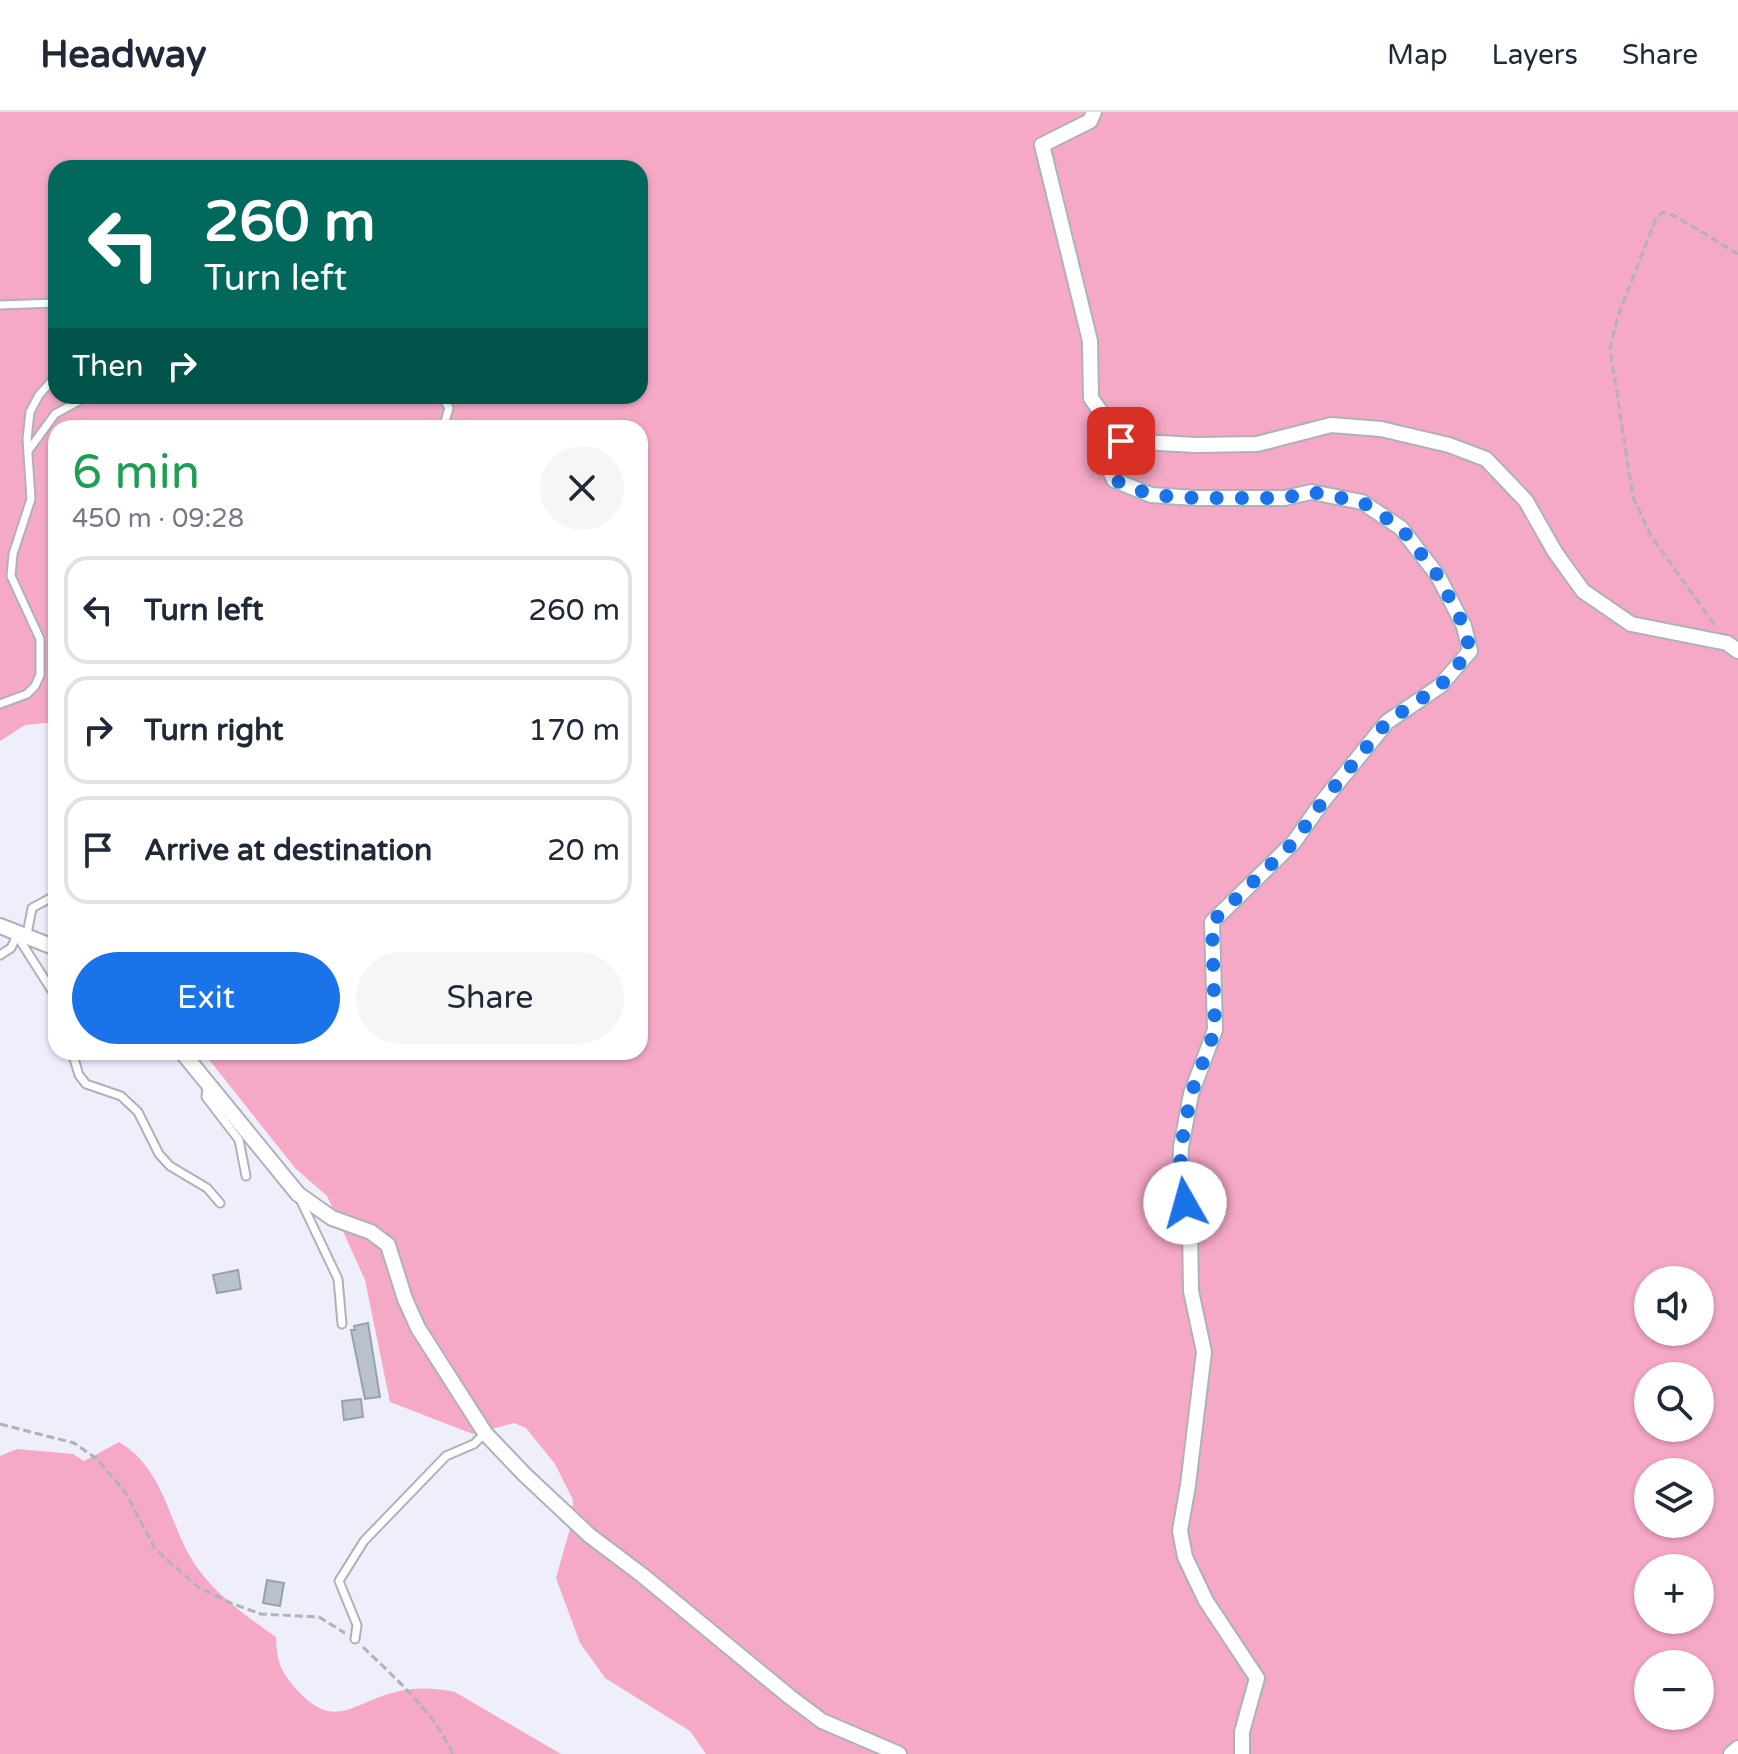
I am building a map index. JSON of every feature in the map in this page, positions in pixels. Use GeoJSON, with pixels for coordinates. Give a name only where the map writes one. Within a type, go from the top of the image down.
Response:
{"type":"FeatureCollection","features":[{"type":"Feature","properties":{"kind":"street"},"geometry":{"type":"LineString","coordinates":[[1094,112],[1090,121],[1042,145],[1090,341],[1091,398],[1121,441]]}},
{"type":"Feature","properties":{"kind":"street"},"geometry":{"type":"LineString","coordinates":[[1121,441],[1257,444],[1331,425],[1381,429],[1449,445],[1486,459],[1526,501],[1555,552],[1583,591],[1631,624],[1733,647]]}},
{"type":"Feature","properties":{"kind":"street"},"geometry":{"type":"LineString","coordinates":[[1121,441],[1106,462],[1114,480],[1151,495],[1285,498],[1311,492],[1362,502],[1401,528],[1438,576],[1464,626],[1470,651],[1440,686],[1387,722],[1294,842],[1212,922],[1215,1030],[1191,1094],[1180,1162],[1190,1229],[1191,1291],[1204,1352],[1180,1531],[1185,1557],[1206,1601],[1257,1678],[1242,1732],[1242,1754]]}},
{"type":"Feature","properties":{"kind":"street"},"geometry":{"type":"LineString","coordinates":[[0,926],[48,944]]}},
{"type":"Feature","properties":{"kind":"street"},"geometry":{"type":"LineString","coordinates":[[188,1060],[298,1194],[332,1218],[371,1232],[388,1245],[418,1328],[485,1433],[589,1535],[822,1721],[899,1754]]}},
{"type":"Feature","properties":{"kind":"street"},"geometry":{"type":"LineString","coordinates":[[1731,1754],[1738,1748]]}},
{"type":"Feature","properties":{"kind":"lane"},"geometry":{"type":"LineString","coordinates":[[0,305],[48,303]]}},
{"type":"Feature","properties":{"kind":"lane"},"geometry":{"type":"LineString","coordinates":[[0,704],[27,694],[40,675],[40,639],[11,576],[13,554],[31,499],[28,451],[30,412],[48,385]]}},
{"type":"Feature","properties":{"kind":"lane"},"geometry":{"type":"LineString","coordinates":[[51,420],[73,404]]}},
{"type":"Feature","properties":{"kind":"lane"},"geometry":{"type":"LineString","coordinates":[[28,451],[48,424]]}},
{"type":"Feature","properties":{"kind":"lane"},"geometry":{"type":"LineString","coordinates":[[48,899],[32,908],[21,942],[48,984]]}},
{"type":"Feature","properties":{"kind":"lane"},"geometry":{"type":"LineString","coordinates":[[0,955],[23,933]]}},
{"type":"Feature","properties":{"kind":"lane"},"geometry":{"type":"LineString","coordinates":[[74,1060],[86,1084],[121,1096],[138,1112],[159,1154],[170,1166],[207,1188],[220,1203]]}},
{"type":"Feature","properties":{"kind":"lane"},"geometry":{"type":"LineString","coordinates":[[208,1084],[206,1097],[239,1140],[246,1176]]}},
{"type":"Feature","properties":{"kind":"lane"},"geometry":{"type":"LineString","coordinates":[[298,1194],[338,1279],[342,1324]]}},
{"type":"Feature","properties":{"kind":"lane"},"geometry":{"type":"LineString","coordinates":[[355,1639],[357,1625],[339,1581],[364,1541],[446,1456],[474,1444],[485,1433]]}},
{"type":"Feature","properties":{"kind":"path"},"geometry":{"type":"LineString","coordinates":[[1733,647],[1651,536],[1633,497],[1610,349],[1617,319],[1645,246],[1656,218],[1663,212],[1677,217],[1738,254]]}},
{"type":"Feature","properties":{"kind":"path"},"geometry":{"type":"LineString","coordinates":[[0,1424],[74,1443],[97,1459],[126,1493],[155,1549],[198,1587],[261,1614],[319,1617],[355,1639],[414,1697],[442,1732],[453,1754]]}},
{"type":"Feature","properties":{"kind":"shaded area"},"geometry":{"type":"Polygon","coordinates":[[[0,112],[1738,112],[1738,1754],[706,1754],[690,1731],[605,1678],[580,1643],[556,1578],[571,1525],[573,1500],[555,1464],[526,1428],[514,1423],[473,1434],[390,1402],[365,1280],[327,1196],[295,1168],[209,1060],[648,1060],[648,420],[48,420],[48,723],[25,725],[0,741],[0,112]]]}},
{"type":"Feature","properties":{"kind":"shaded area"},"geometry":{"type":"Polygon","coordinates":[[[119,1442],[133,1452],[153,1477],[195,1565],[226,1599],[276,1637],[277,1654],[284,1673],[311,1703],[332,1712],[405,1690],[455,1692],[561,1754],[0,1754],[0,1456],[17,1449],[73,1454],[84,1461],[119,1442]]]}},
{"type":"Feature","properties":{"kind":"building"},"geometry":{"type":"Polygon","coordinates":[[[238,1270],[241,1289],[217,1293],[213,1275],[238,1270]]]}},
{"type":"Feature","properties":{"kind":"building"},"geometry":{"type":"Polygon","coordinates":[[[368,1323],[380,1397],[365,1399],[351,1330],[355,1330],[354,1326],[368,1323]]]}},
{"type":"Feature","properties":{"kind":"building"},"geometry":{"type":"Polygon","coordinates":[[[361,1399],[363,1417],[344,1420],[342,1401],[361,1399]]]}},
{"type":"Feature","properties":{"kind":"building"},"geometry":{"type":"Polygon","coordinates":[[[267,1580],[284,1583],[280,1606],[263,1603],[267,1580]]]}},
{"type":"Feature","properties":{"kind":"route"},"geometry":{"type":"LineString","coordinates":[[1121,441],[1106,462],[1114,480],[1151,495],[1285,498],[1311,492],[1362,502],[1401,528],[1438,576],[1464,626],[1470,651],[1440,686],[1387,722],[1294,842],[1212,922],[1215,1030],[1191,1094],[1181,1147],[1180,1176],[1185,1203]]}}]}
